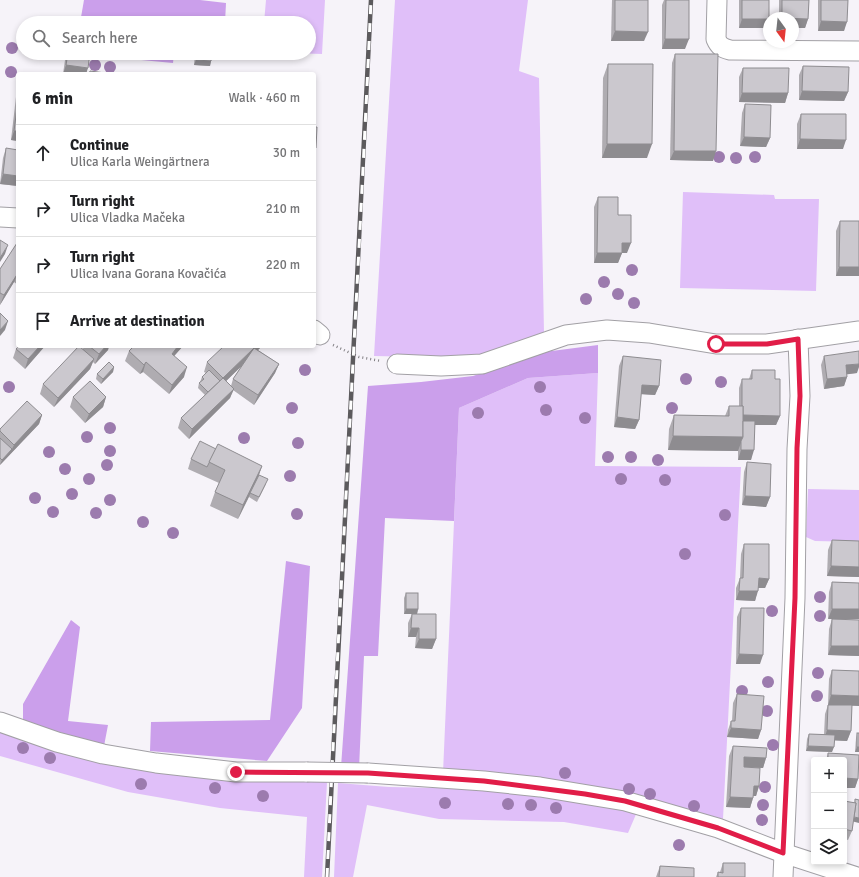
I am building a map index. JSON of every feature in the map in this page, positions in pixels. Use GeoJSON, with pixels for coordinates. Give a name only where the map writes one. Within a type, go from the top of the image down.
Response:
{"type":"FeatureCollection","features":[{"type":"Feature","properties":{"kind":"street"},"geometry":{"type":"LineString","coordinates":[[717,0],[716,39],[718,45],[723,48],[730,50],[859,51]]}},
{"type":"Feature","properties":{"kind":"street"},"geometry":{"type":"LineString","coordinates":[[0,217],[16,218]]}},
{"type":"Feature","properties":{"kind":"street"},"geometry":{"type":"LineString","coordinates":[[397,364],[441,366],[482,364],[566,335],[607,330],[649,333],[716,344],[767,344],[859,331]]}},
{"type":"Feature","properties":{"kind":"street"},"geometry":{"type":"LineString","coordinates":[[783,877],[795,598],[797,448],[800,396],[798,339]]}},
{"type":"Feature","properties":{"kind":"street"},"geometry":{"type":"LineString","coordinates":[[0,722],[57,742],[103,754],[148,762],[236,772],[368,773],[484,781],[540,787],[625,801],[718,828],[783,853],[857,877]]}},
{"type":"Feature","properties":{"kind":"path"},"geometry":{"type":"LineString","coordinates":[[317,332],[332,344],[359,357],[397,364]]}},
{"type":"Feature","properties":{"kind":"shaded area"},"geometry":{"type":"Polygon","coordinates":[[[84,0],[200,0],[226,3],[225,16],[81,16],[84,0]]]}},
{"type":"Feature","properties":{"kind":"shaded area"},"geometry":{"type":"Polygon","coordinates":[[[266,0],[325,0],[322,54],[316,54],[316,16],[265,16],[266,0]]]}},
{"type":"Feature","properties":{"kind":"shaded area"},"geometry":{"type":"Polygon","coordinates":[[[395,0],[528,0],[519,71],[539,78],[544,332],[473,358],[374,356],[395,0]]]}},
{"type":"Feature","properties":{"kind":"shaded area"},"geometry":{"type":"Polygon","coordinates":[[[141,60],[173,60],[173,63],[141,60]]]}},
{"type":"Feature","properties":{"kind":"shaded area"},"geometry":{"type":"Polygon","coordinates":[[[683,192],[774,195],[775,199],[819,199],[816,291],[680,288],[683,192]]]}},
{"type":"Feature","properties":{"kind":"shaded area"},"geometry":{"type":"Polygon","coordinates":[[[598,345],[598,373],[528,378],[459,408],[454,521],[385,518],[378,656],[364,656],[359,769],[341,767],[368,386],[473,376],[544,352],[598,345]]]}},
{"type":"Feature","properties":{"kind":"shaded area"},"geometry":{"type":"Polygon","coordinates":[[[598,373],[595,466],[741,467],[723,819],[642,797],[443,773],[459,408],[528,378],[598,373]]]}},
{"type":"Feature","properties":{"kind":"shaded area"},"geometry":{"type":"Polygon","coordinates":[[[808,489],[859,490],[859,542],[815,541],[806,537],[808,489]]]}},
{"type":"Feature","properties":{"kind":"shaded area"},"geometry":{"type":"Polygon","coordinates":[[[286,561],[310,566],[302,708],[267,761],[150,751],[151,722],[270,720],[286,561]]]}},
{"type":"Feature","properties":{"kind":"shaded area"},"geometry":{"type":"Polygon","coordinates":[[[71,620],[80,627],[68,721],[108,725],[104,746],[23,721],[23,704],[71,620]]]}},
{"type":"Feature","properties":{"kind":"shaded area"},"geometry":{"type":"Polygon","coordinates":[[[0,730],[239,777],[327,782],[322,877],[304,877],[307,817],[220,808],[128,792],[0,756],[0,730]]]}},
{"type":"Feature","properties":{"kind":"shaded area"},"geometry":{"type":"Polygon","coordinates":[[[338,783],[389,787],[540,793],[637,812],[628,833],[564,822],[439,819],[367,805],[353,877],[334,877],[338,783]]]}},
{"type":"Feature","properties":{"kind":"building"},"geometry":{"type":"Polygon","coordinates":[[[615,0],[648,0],[648,32],[615,31],[615,0]]]}},
{"type":"Feature","properties":{"kind":"building"},"geometry":{"type":"Polygon","coordinates":[[[666,0],[689,0],[689,39],[665,39],[666,0]]]}},
{"type":"Feature","properties":{"kind":"building"},"geometry":{"type":"Polygon","coordinates":[[[742,0],[769,0],[769,12],[763,12],[763,19],[742,19],[742,0]]]}},
{"type":"Feature","properties":{"kind":"building"},"geometry":{"type":"Polygon","coordinates":[[[782,0],[809,0],[808,19],[799,19],[799,12],[782,12],[782,0]]]}},
{"type":"Feature","properties":{"kind":"building"},"geometry":{"type":"Polygon","coordinates":[[[821,0],[848,0],[847,22],[821,21],[821,0]]]}},
{"type":"Feature","properties":{"kind":"building"},"geometry":{"type":"Polygon","coordinates":[[[675,54],[718,54],[716,151],[674,151],[675,54]]]}},
{"type":"Feature","properties":{"kind":"building"},"geometry":{"type":"Polygon","coordinates":[[[67,60],[89,60],[88,68],[66,65],[67,60]]]}},
{"type":"Feature","properties":{"kind":"building"},"geometry":{"type":"Polygon","coordinates":[[[608,64],[653,64],[652,144],[607,144],[608,64]]]}},
{"type":"Feature","properties":{"kind":"building"},"geometry":{"type":"Polygon","coordinates":[[[803,66],[849,67],[848,92],[802,91],[803,66]]]}},
{"type":"Feature","properties":{"kind":"building"},"geometry":{"type":"Polygon","coordinates":[[[743,68],[789,68],[788,93],[742,93],[743,68]]]}},
{"type":"Feature","properties":{"kind":"building"},"geometry":{"type":"Polygon","coordinates":[[[745,104],[771,105],[770,138],[744,137],[745,104]]]}},
{"type":"Feature","properties":{"kind":"building"},"geometry":{"type":"Polygon","coordinates":[[[801,114],[846,114],[846,140],[800,139],[801,114]]]}},
{"type":"Feature","properties":{"kind":"building"},"geometry":{"type":"Polygon","coordinates":[[[16,116],[16,131],[14,131],[16,116]]]}},
{"type":"Feature","properties":{"kind":"building"},"geometry":{"type":"Polygon","coordinates":[[[316,127],[317,127],[316,148],[316,127]]]}},
{"type":"Feature","properties":{"kind":"building"},"geometry":{"type":"Polygon","coordinates":[[[6,148],[16,150],[16,176],[3,174],[6,148]]]}},
{"type":"Feature","properties":{"kind":"building"},"geometry":{"type":"Polygon","coordinates":[[[598,197],[618,197],[618,215],[631,215],[631,243],[622,243],[622,253],[597,253],[598,197]]]}},
{"type":"Feature","properties":{"kind":"building"},"geometry":{"type":"Polygon","coordinates":[[[840,221],[859,221],[859,267],[839,267],[840,221]]]}},
{"type":"Feature","properties":{"kind":"building"},"geometry":{"type":"Polygon","coordinates":[[[0,240],[8,245],[0,258],[0,240]]]}},
{"type":"Feature","properties":{"kind":"building"},"geometry":{"type":"Polygon","coordinates":[[[16,245],[16,276],[4,295],[0,293],[0,269],[16,245]]]}},
{"type":"Feature","properties":{"kind":"building"},"geometry":{"type":"Polygon","coordinates":[[[0,313],[8,321],[0,330],[0,313]]]}},
{"type":"Feature","properties":{"kind":"building"},"geometry":{"type":"Polygon","coordinates":[[[17,348],[38,348],[28,359],[16,349],[17,348]]]}},
{"type":"Feature","properties":{"kind":"building"},"geometry":{"type":"Polygon","coordinates":[[[77,348],[81,348],[94,359],[58,398],[43,384],[77,348]]]}},
{"type":"Feature","properties":{"kind":"building"},"geometry":{"type":"Polygon","coordinates":[[[92,348],[104,348],[99,354],[92,348]]]}},
{"type":"Feature","properties":{"kind":"building"},"geometry":{"type":"Polygon","coordinates":[[[132,348],[176,348],[172,354],[187,367],[172,385],[146,362],[144,365],[129,351],[132,348]]]}},
{"type":"Feature","properties":{"kind":"building"},"geometry":{"type":"Polygon","coordinates":[[[222,348],[254,348],[223,378],[207,362],[222,348]]]}},
{"type":"Feature","properties":{"kind":"building"},"geometry":{"type":"Polygon","coordinates":[[[254,348],[279,364],[258,395],[233,379],[254,348]]]}},
{"type":"Feature","properties":{"kind":"building"},"geometry":{"type":"Polygon","coordinates":[[[859,351],[859,364],[846,365],[847,377],[827,379],[824,356],[859,351]]]}},
{"type":"Feature","properties":{"kind":"building"},"geometry":{"type":"Polygon","coordinates":[[[623,356],[661,360],[659,386],[642,385],[639,420],[617,417],[623,356]]]}},
{"type":"Feature","properties":{"kind":"building"},"geometry":{"type":"Polygon","coordinates":[[[109,362],[114,367],[103,379],[97,374],[109,362]]]}},
{"type":"Feature","properties":{"kind":"building"},"geometry":{"type":"Polygon","coordinates":[[[209,370],[220,381],[208,392],[199,383],[204,379],[202,377],[209,370]]]}},
{"type":"Feature","properties":{"kind":"building"},"geometry":{"type":"Polygon","coordinates":[[[752,370],[775,370],[775,379],[780,379],[780,416],[743,415],[742,379],[752,379],[752,370]]]}},
{"type":"Feature","properties":{"kind":"building"},"geometry":{"type":"Polygon","coordinates":[[[223,378],[234,389],[192,429],[181,418],[223,378]]]}},
{"type":"Feature","properties":{"kind":"building"},"geometry":{"type":"Polygon","coordinates":[[[90,381],[106,397],[89,414],[73,397],[90,381]]]}},
{"type":"Feature","properties":{"kind":"building"},"geometry":{"type":"Polygon","coordinates":[[[27,401],[42,415],[14,445],[0,431],[0,429],[27,401]]]}},
{"type":"Feature","properties":{"kind":"building"},"geometry":{"type":"Polygon","coordinates":[[[729,406],[743,406],[743,437],[673,436],[674,415],[729,416],[729,406]]]}},
{"type":"Feature","properties":{"kind":"building"},"geometry":{"type":"Polygon","coordinates":[[[743,421],[755,421],[754,450],[741,450],[743,421]]]}},
{"type":"Feature","properties":{"kind":"building"},"geometry":{"type":"Polygon","coordinates":[[[0,438],[12,449],[2,460],[0,458],[0,438]]]}},
{"type":"Feature","properties":{"kind":"building"},"geometry":{"type":"Polygon","coordinates":[[[200,441],[216,449],[207,467],[191,459],[200,441]]]}},
{"type":"Feature","properties":{"kind":"building"},"geometry":{"type":"Polygon","coordinates":[[[218,444],[262,466],[243,505],[215,492],[225,470],[209,462],[218,444]]]}},
{"type":"Feature","properties":{"kind":"building"},"geometry":{"type":"Polygon","coordinates":[[[747,462],[771,464],[770,497],[745,496],[747,462]]]}},
{"type":"Feature","properties":{"kind":"building"},"geometry":{"type":"Polygon","coordinates":[[[259,475],[268,479],[259,497],[250,493],[259,475]]]}},
{"type":"Feature","properties":{"kind":"building"},"geometry":{"type":"Polygon","coordinates":[[[832,540],[859,541],[859,567],[831,566],[832,540]]]}},
{"type":"Feature","properties":{"kind":"building"},"geometry":{"type":"Polygon","coordinates":[[[744,544],[769,544],[769,579],[759,578],[758,591],[739,591],[740,578],[743,578],[744,544]]]}},
{"type":"Feature","properties":{"kind":"building"},"geometry":{"type":"Polygon","coordinates":[[[832,582],[859,583],[859,609],[832,609],[832,582]]]}},
{"type":"Feature","properties":{"kind":"building"},"geometry":{"type":"Polygon","coordinates":[[[406,593],[418,593],[418,609],[406,609],[406,593]]]}},
{"type":"Feature","properties":{"kind":"building"},"geometry":{"type":"Polygon","coordinates":[[[741,608],[764,608],[763,655],[739,654],[741,608]]]}},
{"type":"Feature","properties":{"kind":"building"},"geometry":{"type":"Polygon","coordinates":[[[412,614],[436,614],[436,639],[419,639],[419,628],[411,628],[412,614]]]}},
{"type":"Feature","properties":{"kind":"building"},"geometry":{"type":"Polygon","coordinates":[[[832,619],[859,620],[859,646],[831,646],[832,619]]]}},
{"type":"Feature","properties":{"kind":"building"},"geometry":{"type":"Polygon","coordinates":[[[832,670],[859,671],[859,696],[831,695],[832,670]]]}},
{"type":"Feature","properties":{"kind":"building"},"geometry":{"type":"Polygon","coordinates":[[[737,694],[764,696],[761,730],[731,728],[731,721],[735,721],[737,694]]]}},
{"type":"Feature","properties":{"kind":"building"},"geometry":{"type":"Polygon","coordinates":[[[828,705],[852,705],[851,731],[827,730],[828,705]]]}},
{"type":"Feature","properties":{"kind":"building"},"geometry":{"type":"Polygon","coordinates":[[[857,733],[859,733],[859,747],[857,747],[857,733]]]}},
{"type":"Feature","properties":{"kind":"building"},"geometry":{"type":"Polygon","coordinates":[[[809,734],[835,735],[834,747],[808,746],[809,734]]]}},
{"type":"Feature","properties":{"kind":"building"},"geometry":{"type":"Polygon","coordinates":[[[733,746],[767,748],[766,758],[744,757],[744,767],[760,768],[759,786],[754,786],[753,798],[730,797],[733,746]]]}},
{"type":"Feature","properties":{"kind":"building"},"geometry":{"type":"Polygon","coordinates":[[[828,753],[859,755],[858,779],[847,778],[847,757],[828,757],[828,753]]]}},
{"type":"Feature","properties":{"kind":"building"},"geometry":{"type":"Polygon","coordinates":[[[855,799],[859,800],[859,818],[854,817],[856,803],[855,799]]]}},
{"type":"Feature","properties":{"kind":"building"},"geometry":{"type":"Polygon","coordinates":[[[847,802],[856,803],[852,831],[847,830],[847,802]]]}},
{"type":"Feature","properties":{"kind":"building"},"geometry":{"type":"Polygon","coordinates":[[[723,863],[745,863],[745,877],[718,877],[718,872],[723,873],[723,863]]]}},
{"type":"Feature","properties":{"kind":"building"},"geometry":{"type":"Polygon","coordinates":[[[660,866],[694,868],[694,877],[659,877],[660,866]]]}},
{"type":"Feature","properties":{"kind":"railway"},"geometry":{"type":"LineString","coordinates":[[327,877],[371,0]]}},
{"type":"Feature","properties":{"kind":"route"},"geometry":{"type":"LineString","coordinates":[[236,772],[368,773],[484,781],[540,787],[625,801],[718,828],[783,853],[795,598],[797,448],[800,396],[798,339],[767,344],[716,344]]}}]}
